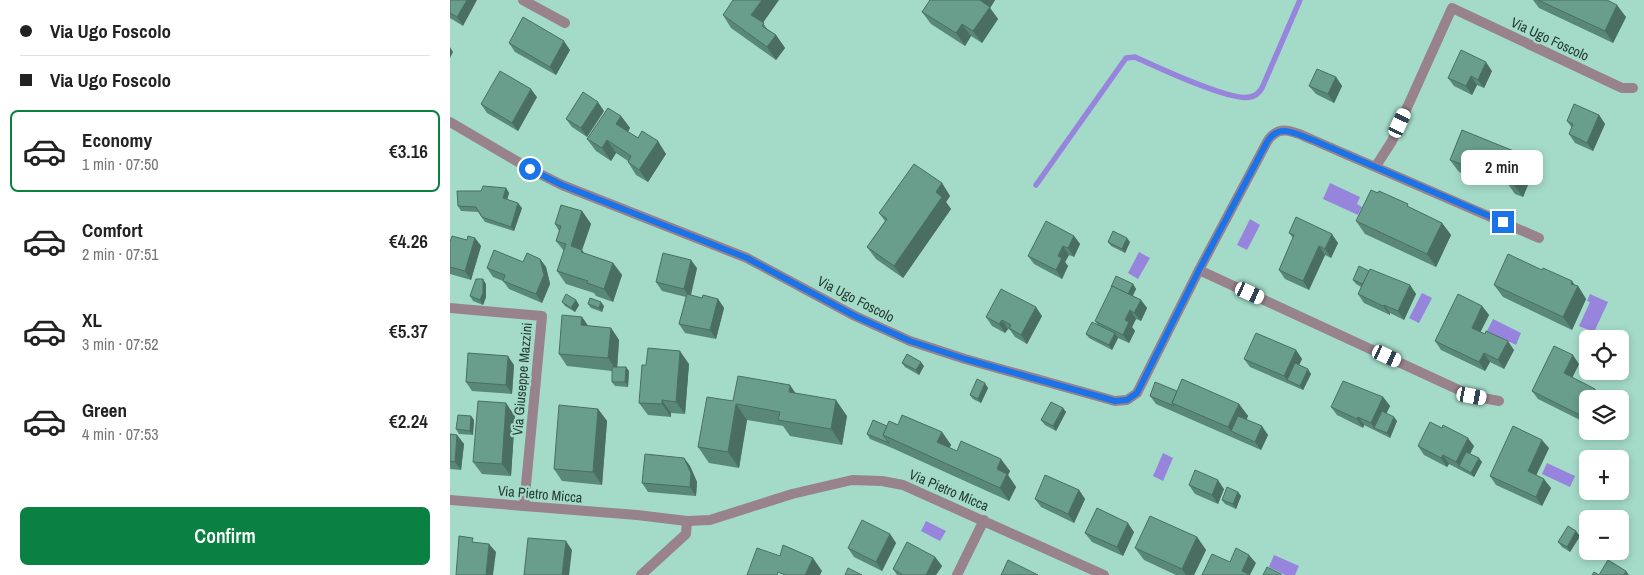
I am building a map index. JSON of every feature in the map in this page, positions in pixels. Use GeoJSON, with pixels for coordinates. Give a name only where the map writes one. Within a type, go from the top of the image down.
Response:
{"type":"FeatureCollection","features":[{"type":"Feature","properties":{"kind":"street"},"geometry":{"type":"LineString","coordinates":[[523,0],[565,24]]}},
{"type":"Feature","properties":{"kind":"street","name":"Via Ugo Foscolo"},"geometry":{"type":"LineString","coordinates":[[1376,166],[1392,140],[1452,8],[1622,88],[1633,88]]}},
{"type":"Feature","properties":{"kind":"street","name":"Via Ugo Foscolo"},"geometry":{"type":"LineString","coordinates":[[450,122],[530,169],[562,185],[747,258],[855,316],[910,341],[965,359],[1115,401],[1127,400],[1137,393],[1199,270],[1267,142],[1277,132],[1284,130],[1292,132],[1376,166],[1539,238]]}},
{"type":"Feature","properties":{"kind":"street"},"geometry":{"type":"LineString","coordinates":[[1199,270],[1472,396],[1499,400]]}},
{"type":"Feature","properties":{"kind":"street","name":"Via Giuseppe Mazzini"},"geometry":{"type":"LineString","coordinates":[[450,308],[542,316],[524,506]]}},
{"type":"Feature","properties":{"kind":"street","name":"Via Pietro Micca"},"geometry":{"type":"LineString","coordinates":[[450,500],[637,515],[687,521],[710,520],[792,494],[852,480],[882,481],[903,484],[1104,575]]}},
{"type":"Feature","properties":{"kind":"street"},"geometry":{"type":"LineString","coordinates":[[957,575],[984,520]]}},
{"type":"Feature","properties":{"kind":"street"},"geometry":{"type":"LineString","coordinates":[[641,575],[686,534],[687,521]]}},
{"type":"Feature","properties":{"kind":"shaded area"},"geometry":{"type":"Polygon","coordinates":[[[1330,183],[1360,197],[1357,204],[1362,207],[1358,215],[1323,199],[1330,183]]]}},
{"type":"Feature","properties":{"kind":"shaded area"},"geometry":{"type":"Polygon","coordinates":[[[1250,219],[1260,225],[1247,250],[1237,245],[1250,219]]]}},
{"type":"Feature","properties":{"kind":"shaded area"},"geometry":{"type":"Polygon","coordinates":[[[1139,252],[1150,258],[1138,279],[1128,273],[1139,252]]]}},
{"type":"Feature","properties":{"kind":"shaded area"},"geometry":{"type":"Polygon","coordinates":[[[1422,293],[1432,298],[1419,323],[1409,318],[1422,293]]]}},
{"type":"Feature","properties":{"kind":"shaded area"},"geometry":{"type":"Polygon","coordinates":[[[1590,294],[1608,302],[1595,330],[1579,326],[1590,302],[1587,301],[1590,294]]]}},
{"type":"Feature","properties":{"kind":"shaded area"},"geometry":{"type":"Polygon","coordinates":[[[1493,319],[1521,333],[1516,345],[1487,331],[1493,319]]]}},
{"type":"Feature","properties":{"kind":"shaded area"},"geometry":{"type":"Polygon","coordinates":[[[1163,453],[1173,458],[1163,481],[1153,476],[1163,453]]]}},
{"type":"Feature","properties":{"kind":"shaded area"},"geometry":{"type":"Polygon","coordinates":[[[1547,463],[1575,476],[1570,487],[1542,474],[1547,463]]]}},
{"type":"Feature","properties":{"kind":"shaded area"},"geometry":{"type":"Polygon","coordinates":[[[926,521],[946,531],[940,541],[921,531],[926,521]]]}},
{"type":"Feature","properties":{"kind":"shaded area"},"geometry":{"type":"Polygon","coordinates":[[[1274,555],[1299,566],[1295,575],[1285,575],[1269,567],[1274,555]]]}},
{"type":"Feature","properties":{"kind":"building"},"geometry":{"type":"Polygon","coordinates":[[[450,0],[467,0],[457,17],[450,13],[450,0]]]}},
{"type":"Feature","properties":{"kind":"building"},"geometry":{"type":"Polygon","coordinates":[[[733,0],[762,0],[751,15],[764,23],[762,26],[776,35],[767,47],[723,15],[733,0]]]}},
{"type":"Feature","properties":{"kind":"building"},"geometry":{"type":"Polygon","coordinates":[[[930,0],[980,0],[990,7],[973,31],[962,24],[956,33],[922,12],[930,0]]]}},
{"type":"Feature","properties":{"kind":"building"},"geometry":{"type":"Polygon","coordinates":[[[1538,0],[1607,0],[1617,5],[1605,31],[1538,0]]]}},
{"type":"Feature","properties":{"kind":"building"},"geometry":{"type":"Polygon","coordinates":[[[523,17],[564,41],[550,67],[509,43],[523,17]]]}},
{"type":"Feature","properties":{"kind":"building"},"geometry":{"type":"Polygon","coordinates":[[[1461,50],[1486,62],[1478,80],[1471,76],[1466,86],[1448,78],[1461,50]]]}},
{"type":"Feature","properties":{"kind":"building"},"geometry":{"type":"Polygon","coordinates":[[[1317,69],[1336,77],[1328,94],[1309,86],[1317,69]]]}},
{"type":"Feature","properties":{"kind":"building"},"geometry":{"type":"Polygon","coordinates":[[[500,71],[531,89],[512,123],[481,104],[500,71]]]}},
{"type":"Feature","properties":{"kind":"building"},"geometry":{"type":"Polygon","coordinates":[[[583,92],[598,102],[581,128],[566,119],[583,92]]]}},
{"type":"Feature","properties":{"kind":"building"},"geometry":{"type":"Polygon","coordinates":[[[1574,104],[1599,115],[1587,143],[1569,134],[1573,124],[1567,121],[1574,104]]]}},
{"type":"Feature","properties":{"kind":"building"},"geometry":{"type":"Polygon","coordinates":[[[608,108],[621,116],[616,124],[638,138],[642,131],[658,141],[639,170],[628,162],[631,156],[607,140],[602,148],[587,139],[608,108]]]}},
{"type":"Feature","properties":{"kind":"building"},"geometry":{"type":"Polygon","coordinates":[[[1462,130],[1526,156],[1514,185],[1506,182],[1509,175],[1463,158],[1461,164],[1450,160],[1462,130]]]}},
{"type":"Feature","properties":{"kind":"building"},"geometry":{"type":"Polygon","coordinates":[[[914,164],[942,183],[936,192],[942,197],[894,266],[867,247],[887,219],[879,213],[914,164]]]}},
{"type":"Feature","properties":{"kind":"building"},"geometry":{"type":"Polygon","coordinates":[[[483,186],[506,188],[503,198],[518,203],[511,227],[482,217],[476,207],[458,206],[457,191],[481,191],[483,186]]]}},
{"type":"Feature","properties":{"kind":"building"},"geometry":{"type":"Polygon","coordinates":[[[1371,190],[1378,193],[1379,191],[1408,204],[1407,206],[1442,223],[1427,254],[1356,221],[1371,190]]]}},
{"type":"Feature","properties":{"kind":"building"},"geometry":{"type":"Polygon","coordinates":[[[561,205],[582,211],[571,246],[582,250],[581,252],[613,263],[604,289],[587,283],[588,281],[557,271],[566,244],[556,241],[561,226],[555,224],[561,205]]]}},
{"type":"Feature","properties":{"kind":"building"},"geometry":{"type":"Polygon","coordinates":[[[1296,217],[1332,234],[1325,249],[1319,246],[1303,281],[1279,270],[1294,235],[1289,233],[1296,217]]]}},
{"type":"Feature","properties":{"kind":"building"},"geometry":{"type":"Polygon","coordinates":[[[1046,221],[1074,236],[1068,248],[1063,246],[1058,256],[1062,258],[1056,270],[1028,256],[1046,221]]]}},
{"type":"Feature","properties":{"kind":"building"},"geometry":{"type":"Polygon","coordinates":[[[1113,231],[1127,238],[1122,249],[1108,242],[1113,231]]]}},
{"type":"Feature","properties":{"kind":"building"},"geometry":{"type":"Polygon","coordinates":[[[452,236],[467,240],[468,236],[475,238],[465,271],[450,267],[450,242],[452,236]]]}},
{"type":"Feature","properties":{"kind":"building"},"geometry":{"type":"Polygon","coordinates":[[[494,250],[523,262],[527,253],[540,259],[544,275],[536,294],[503,281],[505,275],[487,268],[494,250]]]}},
{"type":"Feature","properties":{"kind":"building"},"geometry":{"type":"Polygon","coordinates":[[[663,253],[691,260],[684,289],[656,282],[663,253]]]}},
{"type":"Feature","properties":{"kind":"building"},"geometry":{"type":"Polygon","coordinates":[[[1508,254],[1542,270],[1543,268],[1572,281],[1571,284],[1578,286],[1563,317],[1494,285],[1508,254]]]}},
{"type":"Feature","properties":{"kind":"building"},"geometry":{"type":"Polygon","coordinates":[[[1359,266],[1369,271],[1363,284],[1353,280],[1359,266]]]}},
{"type":"Feature","properties":{"kind":"building"},"geometry":{"type":"Polygon","coordinates":[[[1370,269],[1410,285],[1398,311],[1358,294],[1370,269]]]}},
{"type":"Feature","properties":{"kind":"building"},"geometry":{"type":"Polygon","coordinates":[[[1116,276],[1133,284],[1128,294],[1111,287],[1116,276]]]}},
{"type":"Feature","properties":{"kind":"building"},"geometry":{"type":"Polygon","coordinates":[[[476,279],[483,279],[483,293],[480,300],[470,296],[476,279]]]}},
{"type":"Feature","properties":{"kind":"building"},"geometry":{"type":"Polygon","coordinates":[[[1112,286],[1141,300],[1134,313],[1130,310],[1125,320],[1129,322],[1123,335],[1095,321],[1112,286]]]}},
{"type":"Feature","properties":{"kind":"building"},"geometry":{"type":"Polygon","coordinates":[[[1001,289],[1036,307],[1021,335],[1009,328],[1011,325],[1002,320],[999,324],[986,317],[1001,289]]]}},
{"type":"Feature","properties":{"kind":"building"},"geometry":{"type":"Polygon","coordinates":[[[566,294],[576,300],[571,308],[562,302],[566,294]]]}},
{"type":"Feature","properties":{"kind":"building"},"geometry":{"type":"Polygon","coordinates":[[[687,294],[702,298],[703,295],[718,299],[710,330],[679,324],[687,294]]]}},
{"type":"Feature","properties":{"kind":"building"},"geometry":{"type":"Polygon","coordinates":[[[1458,294],[1482,306],[1472,328],[1485,334],[1486,331],[1508,341],[1498,360],[1484,353],[1479,362],[1435,341],[1458,294]]]}},
{"type":"Feature","properties":{"kind":"building"},"geometry":{"type":"Polygon","coordinates":[[[590,298],[601,302],[599,308],[588,304],[590,298]]]}},
{"type":"Feature","properties":{"kind":"building"},"geometry":{"type":"Polygon","coordinates":[[[562,315],[582,317],[581,325],[611,328],[608,358],[559,354],[562,315]]]}},
{"type":"Feature","properties":{"kind":"building"},"geometry":{"type":"Polygon","coordinates":[[[1092,322],[1115,333],[1109,345],[1086,334],[1092,322]]]}},
{"type":"Feature","properties":{"kind":"building"},"geometry":{"type":"Polygon","coordinates":[[[1256,333],[1296,350],[1284,376],[1244,359],[1256,333]]]}},
{"type":"Feature","properties":{"kind":"building"},"geometry":{"type":"Polygon","coordinates":[[[1554,346],[1573,355],[1564,373],[1595,389],[1579,390],[1579,414],[1532,391],[1554,346]]]}},
{"type":"Feature","properties":{"kind":"building"},"geometry":{"type":"Polygon","coordinates":[[[648,348],[680,351],[676,402],[662,400],[662,404],[639,403],[642,365],[646,365],[648,348]]]}},
{"type":"Feature","properties":{"kind":"building"},"geometry":{"type":"Polygon","coordinates":[[[468,353],[508,356],[506,385],[466,382],[468,353]]]}},
{"type":"Feature","properties":{"kind":"building"},"geometry":{"type":"Polygon","coordinates":[[[907,354],[921,362],[916,370],[902,363],[907,354]]]}},
{"type":"Feature","properties":{"kind":"building"},"geometry":{"type":"Polygon","coordinates":[[[1295,363],[1308,369],[1300,386],[1287,380],[1295,363]]]}},
{"type":"Feature","properties":{"kind":"building"},"geometry":{"type":"Polygon","coordinates":[[[612,367],[626,367],[625,382],[612,382],[612,367]]]}},
{"type":"Feature","properties":{"kind":"building"},"geometry":{"type":"Polygon","coordinates":[[[738,376],[790,385],[789,392],[836,400],[831,429],[778,420],[780,412],[736,404],[728,452],[698,447],[707,397],[733,401],[738,376]]]}},
{"type":"Feature","properties":{"kind":"building"},"geometry":{"type":"Polygon","coordinates":[[[977,379],[985,383],[978,399],[970,395],[977,379]]]}},
{"type":"Feature","properties":{"kind":"building"},"geometry":{"type":"Polygon","coordinates":[[[1182,379],[1239,404],[1228,427],[1172,403],[1182,379]]]}},
{"type":"Feature","properties":{"kind":"building"},"geometry":{"type":"Polygon","coordinates":[[[1343,381],[1383,397],[1371,423],[1331,407],[1343,381]]]}},
{"type":"Feature","properties":{"kind":"building"},"geometry":{"type":"Polygon","coordinates":[[[1155,382],[1177,391],[1172,403],[1174,406],[1150,396],[1155,382]]]}},
{"type":"Feature","properties":{"kind":"building"},"geometry":{"type":"Polygon","coordinates":[[[478,401],[506,403],[502,464],[473,462],[478,401]]]}},
{"type":"Feature","properties":{"kind":"building"},"geometry":{"type":"Polygon","coordinates":[[[1051,402],[1063,408],[1053,426],[1041,420],[1051,402]]]}},
{"type":"Feature","properties":{"kind":"building"},"geometry":{"type":"Polygon","coordinates":[[[559,405],[598,409],[593,472],[554,469],[559,405]]]}},
{"type":"Feature","properties":{"kind":"building"},"geometry":{"type":"Polygon","coordinates":[[[1382,411],[1394,417],[1387,433],[1374,428],[1382,411]]]}},
{"type":"Feature","properties":{"kind":"building"},"geometry":{"type":"Polygon","coordinates":[[[458,415],[471,416],[470,431],[456,429],[458,415]]]}},
{"type":"Feature","properties":{"kind":"building"},"geometry":{"type":"Polygon","coordinates":[[[902,415],[942,432],[937,442],[957,451],[961,441],[1001,459],[997,469],[1007,474],[1000,488],[883,435],[889,421],[898,425],[902,415]]]}},
{"type":"Feature","properties":{"kind":"building"},"geometry":{"type":"Polygon","coordinates":[[[1238,416],[1262,426],[1255,442],[1231,431],[1238,416]]]}},
{"type":"Feature","properties":{"kind":"building"},"geometry":{"type":"Polygon","coordinates":[[[873,420],[887,426],[883,435],[889,443],[867,434],[873,420]]]}},
{"type":"Feature","properties":{"kind":"building"},"geometry":{"type":"Polygon","coordinates":[[[1430,422],[1442,428],[1443,425],[1468,438],[1456,462],[1443,455],[1441,458],[1418,446],[1430,422]]]}},
{"type":"Feature","properties":{"kind":"building"},"geometry":{"type":"Polygon","coordinates":[[[1513,426],[1542,440],[1528,471],[1544,479],[1536,497],[1490,476],[1513,426]]]}},
{"type":"Feature","properties":{"kind":"building"},"geometry":{"type":"Polygon","coordinates":[[[450,434],[457,435],[455,462],[450,461],[450,434]]]}},
{"type":"Feature","properties":{"kind":"building"},"geometry":{"type":"Polygon","coordinates":[[[1466,452],[1479,458],[1471,473],[1459,466],[1466,452]]]}},
{"type":"Feature","properties":{"kind":"building"},"geometry":{"type":"Polygon","coordinates":[[[645,454],[684,458],[691,473],[690,487],[642,483],[645,454]]]}},
{"type":"Feature","properties":{"kind":"building"},"geometry":{"type":"Polygon","coordinates":[[[1195,470],[1218,480],[1212,495],[1189,485],[1195,470]]]}},
{"type":"Feature","properties":{"kind":"building"},"geometry":{"type":"Polygon","coordinates":[[[1045,475],[1079,490],[1068,514],[1035,499],[1045,475]]]}},
{"type":"Feature","properties":{"kind":"building"},"geometry":{"type":"Polygon","coordinates":[[[1227,487],[1238,492],[1233,504],[1222,500],[1227,487]]]}},
{"type":"Feature","properties":{"kind":"building"},"geometry":{"type":"Polygon","coordinates":[[[1097,508],[1128,523],[1117,547],[1085,533],[1097,508]]]}},
{"type":"Feature","properties":{"kind":"building"},"geometry":{"type":"Polygon","coordinates":[[[1150,516],[1197,537],[1182,569],[1135,548],[1150,516]]]}},
{"type":"Feature","properties":{"kind":"building"},"geometry":{"type":"Polygon","coordinates":[[[862,520],[890,534],[876,562],[848,548],[862,520]]]}},
{"type":"Feature","properties":{"kind":"building"},"geometry":{"type":"Polygon","coordinates":[[[1568,526],[1576,531],[1567,547],[1558,542],[1568,526]]]}},
{"type":"Feature","properties":{"kind":"building"},"geometry":{"type":"Polygon","coordinates":[[[459,536],[473,538],[472,542],[489,544],[486,575],[456,575],[459,536]]]}},
{"type":"Feature","properties":{"kind":"building"},"geometry":{"type":"Polygon","coordinates":[[[528,538],[566,541],[562,575],[524,575],[528,538]]]}},
{"type":"Feature","properties":{"kind":"building"},"geometry":{"type":"Polygon","coordinates":[[[907,542],[935,557],[926,575],[903,575],[893,569],[907,542]]]}},
{"type":"Feature","properties":{"kind":"building"},"geometry":{"type":"Polygon","coordinates":[[[783,545],[813,558],[805,575],[785,575],[778,572],[777,575],[747,575],[757,548],[780,556],[783,545]]]}},
{"type":"Feature","properties":{"kind":"building"},"geometry":{"type":"Polygon","coordinates":[[[1236,548],[1249,555],[1242,571],[1250,575],[1202,575],[1212,554],[1230,562],[1236,548]]]}},
{"type":"Feature","properties":{"kind":"building"},"geometry":{"type":"Polygon","coordinates":[[[1008,560],[1038,575],[1001,575],[1008,560]]]}},
{"type":"Feature","properties":{"kind":"building"},"geometry":{"type":"Polygon","coordinates":[[[1608,560],[1626,571],[1624,575],[1599,575],[1608,560]]]}},
{"type":"Feature","properties":{"kind":"building"},"geometry":{"type":"Polygon","coordinates":[[[1267,567],[1281,574],[1281,575],[1263,575],[1267,567]]]}},
{"type":"Feature","properties":{"kind":"building"},"geometry":{"type":"Polygon","coordinates":[[[848,568],[862,575],[845,575],[848,568]]]}},
{"type":"Feature","properties":{"kind":"waterway"},"geometry":{"type":"LineString","coordinates":[[1036,185],[1126,58],[1135,57],[1193,82],[1227,94],[1240,97],[1254,96],[1262,88],[1300,0]]}},
{"type":"Feature","properties":{"kind":"route"},"geometry":{"type":"LineString","coordinates":[[530,169],[562,185],[747,258],[855,316],[910,341],[965,359],[1115,401],[1127,400],[1137,393],[1199,270],[1267,142],[1277,132],[1284,130],[1313,140],[1503,222]]}}]}
